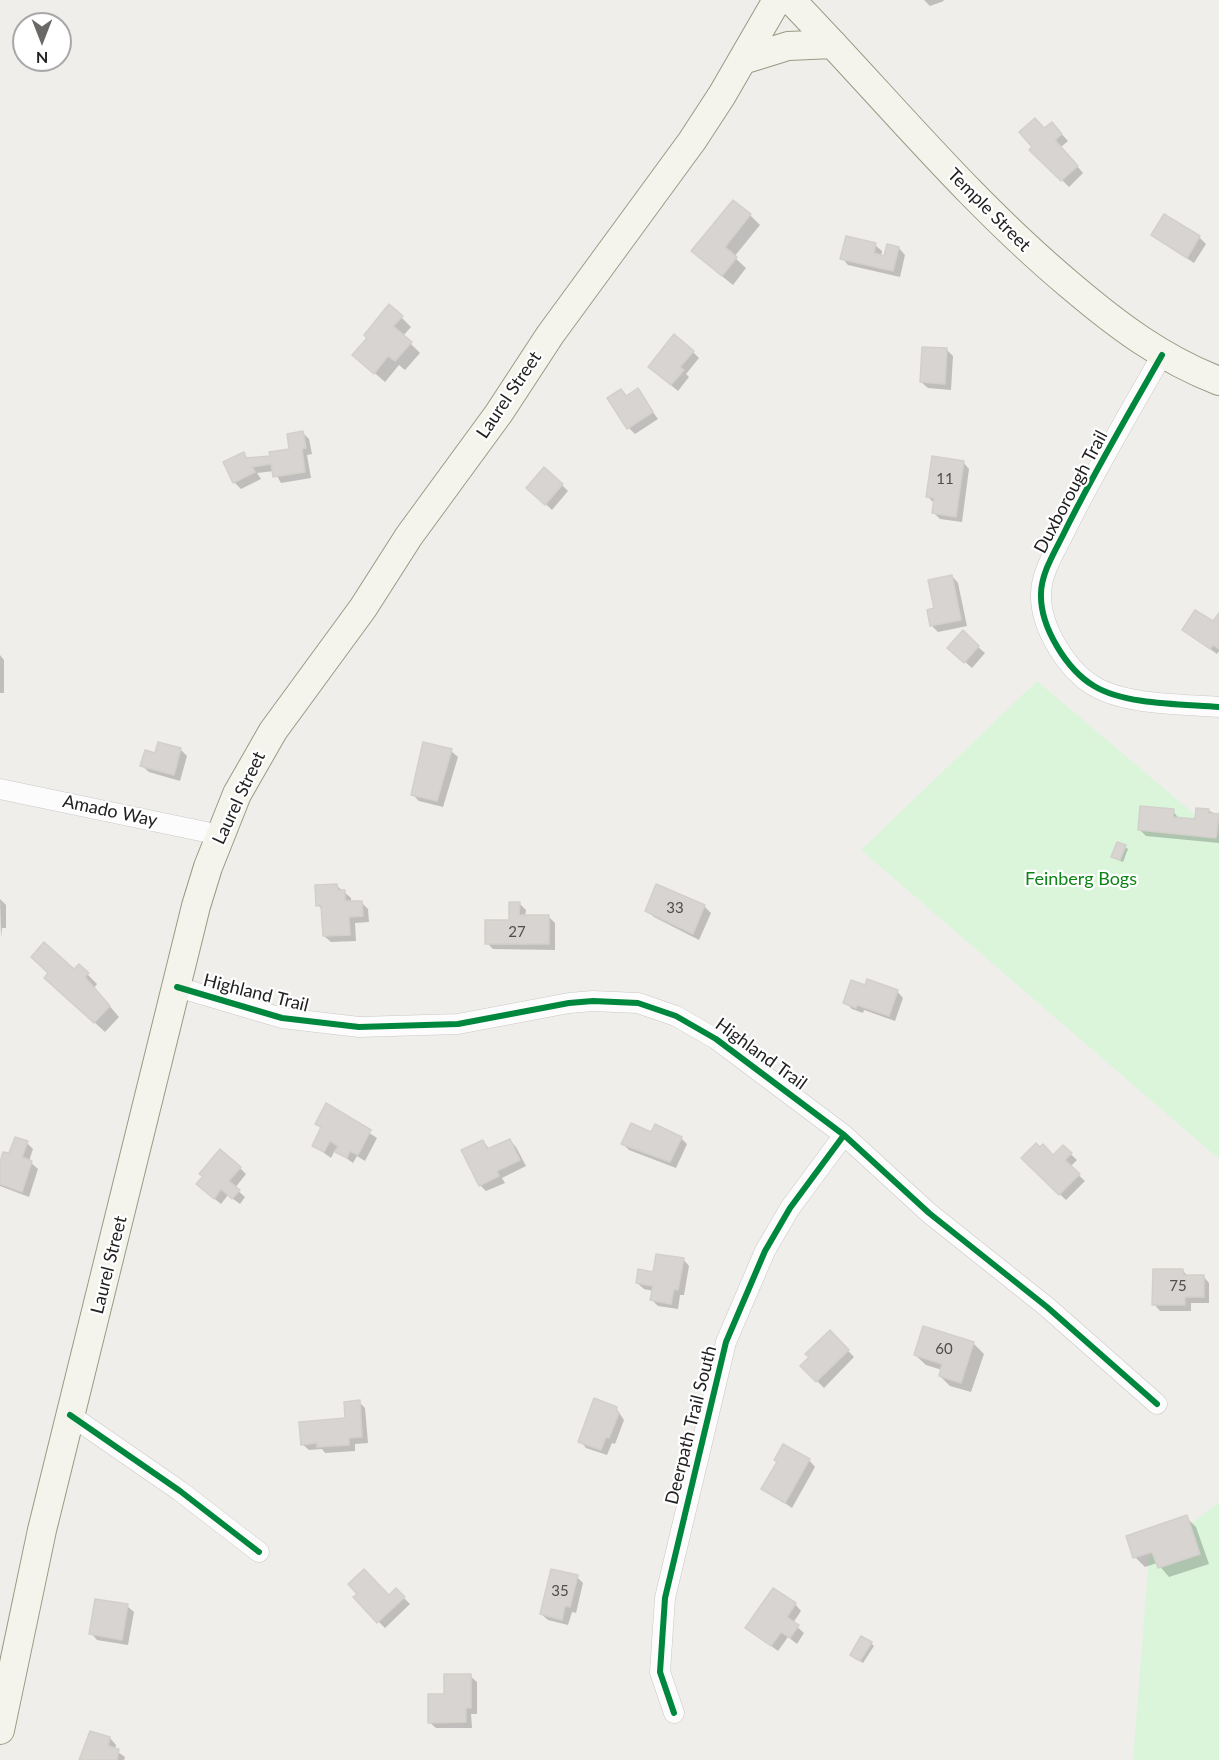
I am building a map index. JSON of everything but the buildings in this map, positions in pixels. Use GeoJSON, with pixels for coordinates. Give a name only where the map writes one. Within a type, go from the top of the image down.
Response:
{"type":"FeatureCollection","features":[{"type":"Feature","properties":{"kind":"main road","name":"Laurel Street"},"geometry":{"type":"LineString","coordinates":[[0,1731],[24,1606],[196,906],[220,835],[246,777],[273,731],[363,608],[409,536],[499,413],[550,335],[692,141],[743,60],[777,0]]}},
{"type":"Feature","properties":{"kind":"main road","name":"Temple Street"},"geometry":{"type":"LineString","coordinates":[[791,0],[964,187],[1012,235],[1101,312],[1162,355],[1219,381]]}},
{"type":"Feature","properties":{"kind":"main road"},"geometry":{"type":"LineString","coordinates":[[743,60],[788,46],[833,44]]}},
{"type":"Feature","properties":{"kind":"street","name":"Duxborough Trail"},"geometry":{"type":"LineString","coordinates":[[1162,355],[1076,510],[1053,557],[1041,595],[1044,614],[1061,652],[1082,677],[1095,687],[1121,697],[1219,707]]}},
{"type":"Feature","properties":{"kind":"street","name":"Amado Way"},"geometry":{"type":"LineString","coordinates":[[0,789],[220,835]]}},
{"type":"Feature","properties":{"kind":"street","name":"Highland Trail"},"geometry":{"type":"LineString","coordinates":[[177,987],[282,1018],[359,1027],[458,1024],[569,1003],[616,1001],[638,1003],[676,1016],[716,1039],[844,1136],[929,1213],[1047,1307],[1157,1404]]}},
{"type":"Feature","properties":{"kind":"street","name":"Deerpath Trail South"},"geometry":{"type":"LineString","coordinates":[[674,1713],[660,1672],[665,1598],[726,1342],[765,1251],[790,1208],[844,1136]]}},
{"type":"Feature","properties":{"kind":"street"},"geometry":{"type":"LineString","coordinates":[[70,1415],[180,1491],[259,1552]]}},
{"type":"Feature","properties":{"kind":"green space","name":"Feinberg Bogs"},"geometry":{"type":"Polygon","coordinates":[[[1037,681],[1219,835],[1219,1159],[861,850],[1037,681]]]}},
{"type":"Feature","properties":{"kind":"green space"},"geometry":{"type":"Polygon","coordinates":[[[1219,1502],[1219,1760],[1133,1760],[1149,1556],[1219,1502]]]}},
{"type":"Feature","properties":{"kind":"cycle path"},"geometry":{"type":"LineString","coordinates":[[1162,355],[1074,512],[1052,556],[1042,586],[1042,607],[1050,633],[1065,659],[1074,670],[1094,686],[1122,697],[1138,700],[1219,707]]}},
{"type":"Feature","properties":{"kind":"cycle path"},"geometry":{"type":"LineString","coordinates":[[177,987],[282,1018],[359,1027],[458,1024],[569,1003],[593,1001],[638,1003],[676,1016],[716,1039],[844,1135],[929,1213],[1047,1307],[1157,1404]]}},
{"type":"Feature","properties":{"kind":"cycle path"},"geometry":{"type":"LineString","coordinates":[[674,1713],[660,1672],[665,1598],[726,1342],[765,1251],[790,1208],[844,1135]]}},
{"type":"Feature","properties":{"kind":"cycle path"},"geometry":{"type":"LineString","coordinates":[[70,1415],[180,1491],[259,1552]]}}]}
